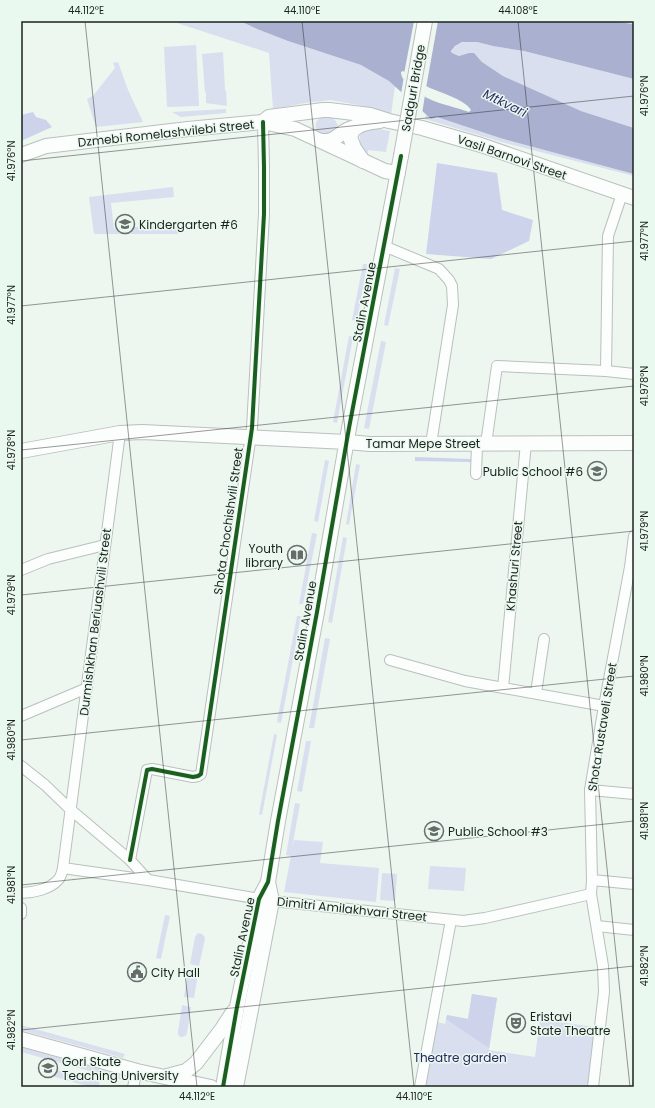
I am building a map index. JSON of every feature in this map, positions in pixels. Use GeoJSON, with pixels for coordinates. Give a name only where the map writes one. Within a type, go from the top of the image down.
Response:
{"type":"FeatureCollection","features":[{"type":"Feature","properties":{"kind":"street","name":"Sadguri Bridge"},"geometry":{"type":"LineString","coordinates":[[401,156],[425,21]]}},
{"type":"Feature","properties":{"kind":"street","name":"Vasil Barnovi Street"},"geometry":{"type":"LineString","coordinates":[[263,122],[269,117],[326,110],[370,115],[481,145],[628,196]]}},
{"type":"Feature","properties":{"kind":"street"},"geometry":{"type":"LineString","coordinates":[[345,131],[337,138],[327,142],[320,140],[312,131],[312,120],[318,112],[326,110],[334,111],[341,119],[345,131],[354,148],[364,161]]}},
{"type":"Feature","properties":{"kind":"street","name":"Vasil Barnovi Street"},"geometry":{"type":"LineString","coordinates":[[345,131],[353,130],[368,122],[389,121]]}},
{"type":"Feature","properties":{"kind":"street","name":"Dzmebi Romelashvilebi Street"},"geometry":{"type":"LineString","coordinates":[[21,155],[46,146],[263,122],[295,129],[385,171],[398,173]]}},
{"type":"Feature","properties":{"kind":"street","name":"Shota Chochishvili Street"},"geometry":{"type":"LineString","coordinates":[[130,860],[148,770],[152,769],[193,777],[201,774],[252,428],[263,245],[263,122]]}},
{"type":"Feature","properties":{"kind":"street","name":"Stalin Avenue"},"geometry":{"type":"LineString","coordinates":[[236,1087],[278,821],[401,156]]}},
{"type":"Feature","properties":{"kind":"street"},"geometry":{"type":"LineString","coordinates":[[606,371],[608,236],[628,196]]}},
{"type":"Feature","properties":{"kind":"street"},"geometry":{"type":"LineString","coordinates":[[384,246],[439,270],[449,280],[452,286],[453,305],[431,444]]}},
{"type":"Feature","properties":{"kind":"street"},"geometry":{"type":"LineString","coordinates":[[476,474],[497,366],[606,371],[634,374]]}},
{"type":"Feature","properties":{"kind":"street","name":"Tamar Mepe Street"},"geometry":{"type":"LineString","coordinates":[[21,451],[120,433],[142,432],[370,444],[634,443]]}},
{"type":"Feature","properties":{"kind":"street","name":"Durmishkhan Beriuashvili Street"},"geometry":{"type":"LineString","coordinates":[[64,868],[120,433]]}},
{"type":"Feature","properties":{"kind":"street","name":"Khashuri Street"},"geometry":{"type":"LineString","coordinates":[[503,688],[526,444]]}},
{"type":"Feature","properties":{"kind":"street"},"geometry":{"type":"LineString","coordinates":[[21,461],[54,445]]}},
{"type":"Feature","properties":{"kind":"street","name":"Shota Rustaveli Street"},"geometry":{"type":"LineString","coordinates":[[593,1087],[604,992],[603,966],[591,894],[590,790],[634,536]]}},
{"type":"Feature","properties":{"kind":"street"},"geometry":{"type":"LineString","coordinates":[[21,570],[48,559],[105,545]]}},
{"type":"Feature","properties":{"kind":"street"},"geometry":{"type":"LineString","coordinates":[[536,693],[544,639]]}},
{"type":"Feature","properties":{"kind":"street"},"geometry":{"type":"LineString","coordinates":[[390,660],[465,681],[604,706]]}},
{"type":"Feature","properties":{"kind":"street"},"geometry":{"type":"LineString","coordinates":[[21,716],[87,688]]}},
{"type":"Feature","properties":{"kind":"street"},"geometry":{"type":"LineString","coordinates":[[21,766],[45,785],[71,810],[130,860],[148,880]]}},
{"type":"Feature","properties":{"kind":"street"},"geometry":{"type":"LineString","coordinates":[[590,790],[634,794]]}},
{"type":"Feature","properties":{"kind":"street"},"geometry":{"type":"LineString","coordinates":[[21,903],[24,893],[46,888],[60,879],[64,868]]}},
{"type":"Feature","properties":{"kind":"street","name":"Dimitri Amilakhvari Street"},"geometry":{"type":"LineString","coordinates":[[64,868],[148,880],[266,900],[463,921],[485,918],[591,894]]}},
{"type":"Feature","properties":{"kind":"street"},"geometry":{"type":"LineString","coordinates":[[592,880],[634,884]]}},
{"type":"Feature","properties":{"kind":"street","name":"Stalin Avenue"},"geometry":{"type":"LineString","coordinates":[[223,1087],[237,1007],[266,900]]}},
{"type":"Feature","properties":{"kind":"street"},"geometry":{"type":"LineString","coordinates":[[21,908],[21,914]]}},
{"type":"Feature","properties":{"kind":"street"},"geometry":{"type":"LineString","coordinates":[[420,1087],[451,920]]}},
{"type":"Feature","properties":{"kind":"street"},"geometry":{"type":"LineString","coordinates":[[597,928],[634,930]]}},
{"type":"Feature","properties":{"kind":"street"},"geometry":{"type":"LineString","coordinates":[[163,1077],[186,1071],[196,1063],[237,1007]]}},
{"type":"Feature","properties":{"kind":"street"},"geometry":{"type":"LineString","coordinates":[[21,1039],[137,1071],[211,1087]]}},
{"type":"Feature","properties":{"kind":"street"},"geometry":{"type":"LineString","coordinates":[[133,1087],[137,1071]]}},
{"type":"Feature","properties":{"kind":"green space"},"geometry":{"type":"Polygon","coordinates":[[[171,21],[240,21],[288,41],[361,65],[377,73],[395,86],[391,115],[363,106],[331,100],[273,109],[269,53],[171,21]]]}},
{"type":"Feature","properties":{"kind":"green space"},"geometry":{"type":"Polygon","coordinates":[[[468,41],[524,51],[634,79],[634,128],[581,111],[503,76],[482,62],[477,56],[469,53],[459,56],[452,53],[452,50],[457,45],[468,41]]]}},
{"type":"Feature","properties":{"kind":"green space"},"geometry":{"type":"Polygon","coordinates":[[[196,45],[199,106],[167,107],[164,47],[196,45]]]}},
{"type":"Feature","properties":{"kind":"green space"},"geometry":{"type":"Polygon","coordinates":[[[223,52],[227,106],[206,103],[202,54],[223,52]]]}},
{"type":"Feature","properties":{"kind":"green space"},"geometry":{"type":"Polygon","coordinates":[[[118,62],[128,90],[143,122],[96,127],[87,99],[93,96],[115,68],[113,63],[118,62]]]}},
{"type":"Feature","properties":{"kind":"green space"},"geometry":{"type":"Polygon","coordinates":[[[226,109],[226,113],[181,117],[172,112],[226,109]]]}},
{"type":"Feature","properties":{"kind":"green space"},"geometry":{"type":"Polygon","coordinates":[[[426,115],[431,119],[437,117],[500,138],[634,174],[634,176],[505,143],[425,119],[426,115]]]}},
{"type":"Feature","properties":{"kind":"green space"},"geometry":{"type":"Polygon","coordinates":[[[329,116],[336,122],[338,128],[329,138],[317,132],[316,122],[322,117],[329,116]]]}},
{"type":"Feature","properties":{"kind":"green space"},"geometry":{"type":"Polygon","coordinates":[[[367,127],[390,131],[386,152],[368,150],[368,154],[365,152],[360,143],[360,136],[362,129],[367,127]]]}},
{"type":"Feature","properties":{"kind":"green space"},"geometry":{"type":"Polygon","coordinates":[[[173,187],[174,197],[111,203],[114,229],[179,223],[178,234],[94,234],[89,197],[173,187]]]}},
{"type":"Feature","properties":{"kind":"green space"},"geometry":{"type":"Polygon","coordinates":[[[363,264],[367,264],[357,321],[352,320],[363,264]]]}},
{"type":"Feature","properties":{"kind":"green space"},"geometry":{"type":"Polygon","coordinates":[[[395,268],[400,269],[388,326],[384,325],[395,268]]]}},
{"type":"Feature","properties":{"kind":"green space"},"geometry":{"type":"Polygon","coordinates":[[[349,336],[353,337],[337,423],[333,422],[349,336]]]}},
{"type":"Feature","properties":{"kind":"green space"},"geometry":{"type":"Polygon","coordinates":[[[381,341],[386,342],[369,429],[364,428],[381,341]]]}},
{"type":"Feature","properties":{"kind":"green space"},"geometry":{"type":"Polygon","coordinates":[[[325,460],[329,461],[318,522],[314,521],[325,460]]]}},
{"type":"Feature","properties":{"kind":"green space"},"geometry":{"type":"Polygon","coordinates":[[[356,464],[360,465],[349,525],[346,524],[356,464]]]}},
{"type":"Feature","properties":{"kind":"green space"},"geometry":{"type":"Polygon","coordinates":[[[312,533],[317,534],[303,604],[299,604],[312,533]]]}},
{"type":"Feature","properties":{"kind":"green space"},"geometry":{"type":"Polygon","coordinates":[[[343,537],[347,538],[332,623],[328,622],[343,537]]]}},
{"type":"Feature","properties":{"kind":"green space"},"geometry":{"type":"Polygon","coordinates":[[[297,616],[301,616],[281,723],[277,722],[297,616]]]}},
{"type":"Feature","properties":{"kind":"green space"},"geometry":{"type":"Polygon","coordinates":[[[325,638],[330,639],[314,728],[309,728],[325,638]]]}},
{"type":"Feature","properties":{"kind":"green space"},"geometry":{"type":"Polygon","coordinates":[[[274,734],[277,735],[262,815],[259,814],[274,734]]]}},
{"type":"Feature","properties":{"kind":"green space"},"geometry":{"type":"Polygon","coordinates":[[[306,741],[311,741],[302,792],[297,791],[306,741]]]}},
{"type":"Feature","properties":{"kind":"green space"},"geometry":{"type":"Polygon","coordinates":[[[295,803],[300,804],[292,848],[294,840],[323,842],[320,863],[379,868],[376,902],[284,892],[291,856],[286,855],[295,803]]]}},
{"type":"Feature","properties":{"kind":"green space"},"geometry":{"type":"Polygon","coordinates":[[[430,866],[466,868],[464,891],[428,889],[430,866]]]}},
{"type":"Feature","properties":{"kind":"green space"},"geometry":{"type":"Polygon","coordinates":[[[382,873],[397,874],[395,901],[380,900],[382,873]]]}},
{"type":"Feature","properties":{"kind":"green space"},"geometry":{"type":"Polygon","coordinates":[[[165,915],[170,916],[161,959],[156,958],[165,915]]]}},
{"type":"Feature","properties":{"kind":"green space"},"geometry":{"type":"Polygon","coordinates":[[[198,933],[203,935],[205,939],[199,966],[190,964],[195,937],[198,933]]]}},
{"type":"Feature","properties":{"kind":"green space"},"geometry":{"type":"Polygon","coordinates":[[[188,972],[198,974],[194,998],[184,997],[188,972]]]}},
{"type":"Feature","properties":{"kind":"green space","name":"Theatre garden"},"geometry":{"type":"Polygon","coordinates":[[[472,994],[497,998],[489,1050],[535,1057],[540,1019],[594,1027],[589,1087],[425,1087],[437,1022],[445,1024],[447,1015],[468,1019],[472,994]]]}},
{"type":"Feature","properties":{"kind":"green space"},"geometry":{"type":"Polygon","coordinates":[[[182,1005],[191,1007],[187,1033],[181,1037],[179,1036],[178,1032],[182,1005]]]}},
{"type":"Feature","properties":{"kind":"green space"},"geometry":{"type":"Polygon","coordinates":[[[21,1025],[125,1054],[123,1058],[21,1030],[21,1025]]]}},
{"type":"Feature","properties":{"kind":"green space"},"geometry":{"type":"Polygon","coordinates":[[[21,1047],[123,1076],[122,1080],[21,1052],[21,1047]]]}},
{"type":"Feature","properties":{"kind":"green space"},"geometry":{"type":"Polygon","coordinates":[[[50,1068],[100,1082],[98,1087],[91,1087],[48,1075],[50,1068]]]}},
{"type":"Feature","properties":{"kind":"shaded area"},"geometry":{"type":"Polygon","coordinates":[[[33,112],[36,117],[46,120],[52,127],[21,141],[21,115],[33,112]]]}},
{"type":"Feature","properties":{"kind":"shaded area"},"geometry":{"type":"Polygon","coordinates":[[[437,163],[497,173],[502,210],[533,220],[529,241],[491,259],[426,254],[437,163]]]}},
{"type":"Feature","properties":{"kind":"shaded area"},"geometry":{"type":"Polygon","coordinates":[[[415,457],[471,459],[471,462],[415,461],[415,457]]]}},
{"type":"Feature","properties":{"kind":"shaded area"},"geometry":{"type":"Polygon","coordinates":[[[472,994],[497,998],[489,1048],[446,1019],[447,1015],[468,1019],[472,994]]]}},
{"type":"Feature","properties":{"kind":"water","name":"Mtkvari"},"geometry":{"type":"Polygon","coordinates":[[[240,21],[610,21],[634,24],[634,79],[524,51],[477,42],[462,42],[455,46],[451,51],[459,56],[474,53],[482,62],[503,76],[581,111],[634,128],[634,174],[500,138],[437,117],[431,119],[389,81],[361,65],[257,29],[240,21]],[[403,71],[401,72],[404,79],[423,96],[436,102],[469,112],[471,110],[463,102],[424,85],[403,71]]]}},
{"type":"Feature","properties":{"kind":"pier"},"geometry":{"type":"Polygon","coordinates":[[[414,21],[438,21],[426,88],[404,74],[414,21]]]}},
{"type":"Feature","properties":{"kind":"pier"},"geometry":{"type":"Polygon","coordinates":[[[404,76],[425,95],[422,114],[401,94],[404,76]]]}},
{"type":"Feature","properties":{"kind":"cycle path"},"geometry":{"type":"LineString","coordinates":[[130,860],[147,770],[152,769],[193,777],[201,774],[252,428],[264,214],[263,122]]}},
{"type":"Feature","properties":{"kind":"cycle path"},"geometry":{"type":"LineString","coordinates":[[223,1087],[237,1007],[259,899],[268,882],[349,428],[401,156]]}},
{"type":"Feature","properties":{"kind":"place","name":"Kindergarten #6"},"geometry":{"type":"Point","coordinates":[125,224]}},
{"type":"Feature","properties":{"kind":"place","name":"Public School #6"},"geometry":{"type":"Point","coordinates":[597,471]}},
{"type":"Feature","properties":{"kind":"place","name":"Youth library"},"geometry":{"type":"Point","coordinates":[297,555]}},
{"type":"Feature","properties":{"kind":"place","name":"Public School #3"},"geometry":{"type":"Point","coordinates":[434,831]}},
{"type":"Feature","properties":{"kind":"place","name":"City Hall"},"geometry":{"type":"Point","coordinates":[137,972]}},
{"type":"Feature","properties":{"kind":"place","name":"Eristavi State Theatre"},"geometry":{"type":"Point","coordinates":[516,1023]}},
{"type":"Feature","properties":{"kind":"place","name":"Gori State Teaching University"},"geometry":{"type":"Point","coordinates":[48,1068]}}]}
